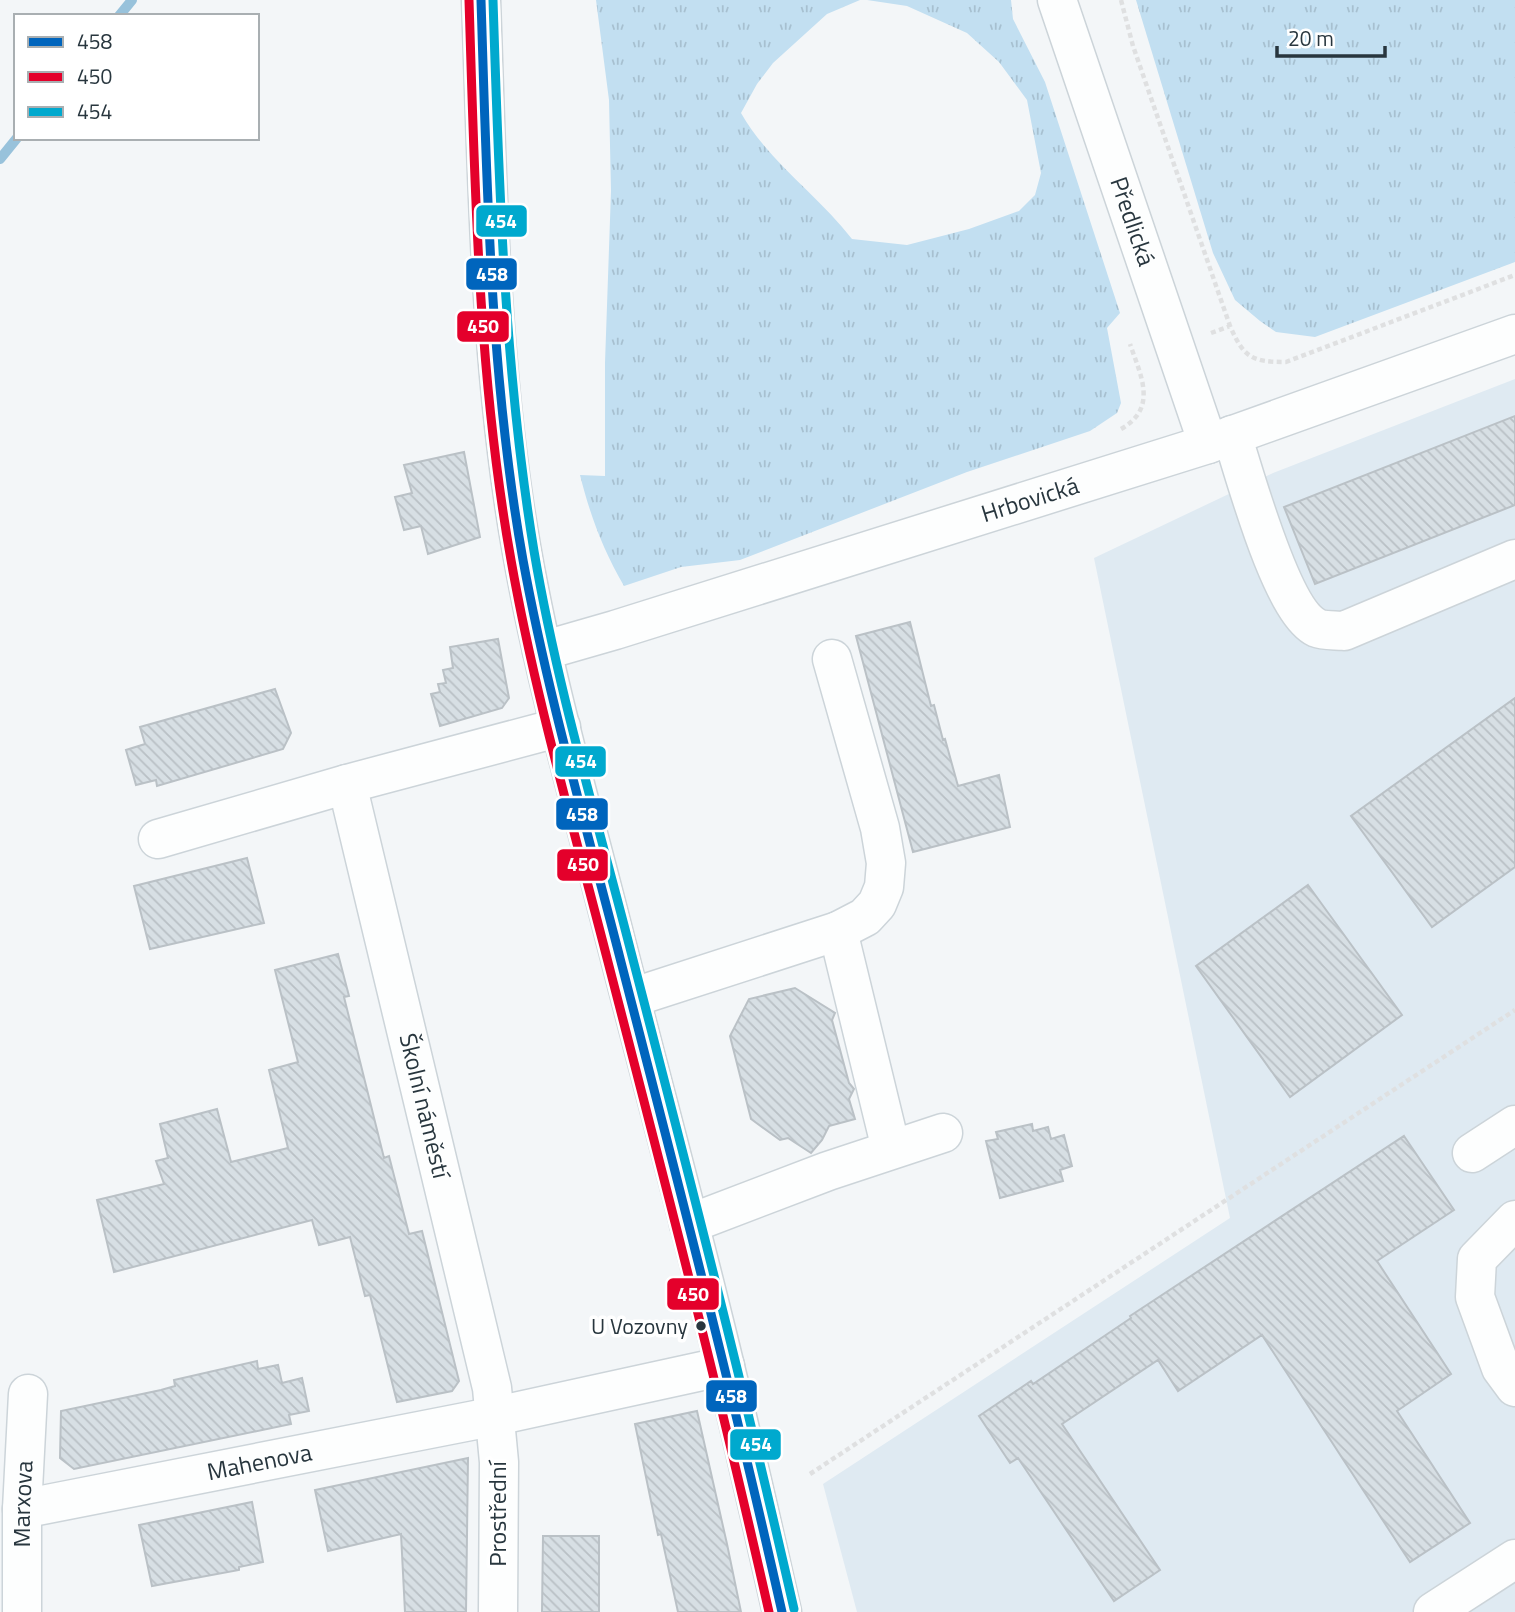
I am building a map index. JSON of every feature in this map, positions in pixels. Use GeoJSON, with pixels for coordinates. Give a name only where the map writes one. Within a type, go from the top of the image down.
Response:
{"type":"FeatureCollection","features":[{"type":"Feature","properties":{"kind":"street"},"geometry":{"type":"LineString","coordinates":[[481,0],[491,302],[514,504],[542,650],[725,1366],[782,1612]]}},
{"type":"Feature","properties":{"kind":"street","name":"Předlická"},"geometry":{"type":"LineString","coordinates":[[1057,0],[1220,440],[1295,607],[1317,628],[1344,631],[1515,559]]}},
{"type":"Feature","properties":{"kind":"street","name":"Hrbovická"},"geometry":{"type":"LineString","coordinates":[[542,650],[641,622],[1220,440],[1515,334]]}},
{"type":"Feature","properties":{"kind":"street"},"geometry":{"type":"LineString","coordinates":[[631,998],[838,931],[865,917],[877,904],[884,887],[886,863],[880,828],[832,659]]}},
{"type":"Feature","properties":{"kind":"street"},"geometry":{"type":"LineString","coordinates":[[158,839],[347,784],[561,727]]}},
{"type":"Feature","properties":{"kind":"street","name":"Školní náměstí"},"geometry":{"type":"LineString","coordinates":[[347,784],[486,1362],[496,1416]]}},
{"type":"Feature","properties":{"kind":"street"},"geometry":{"type":"LineString","coordinates":[[838,931],[891,1149]]}},
{"type":"Feature","properties":{"kind":"street"},"geometry":{"type":"LineString","coordinates":[[1472,1153],[1515,1125]]}},
{"type":"Feature","properties":{"kind":"street"},"geometry":{"type":"LineString","coordinates":[[689,1224],[891,1149],[943,1133]]}},
{"type":"Feature","properties":{"kind":"street"},"geometry":{"type":"LineString","coordinates":[[1515,1220],[1477,1258],[1475,1297],[1501,1368],[1515,1387]]}},
{"type":"Feature","properties":{"kind":"street"},"geometry":{"type":"LineString","coordinates":[[496,1416],[725,1366]]}},
{"type":"Feature","properties":{"kind":"street","name":"Marxova"},"geometry":{"type":"LineString","coordinates":[[22,1612],[22,1510],[28,1394]]}},
{"type":"Feature","properties":{"kind":"street","name":"Mahenova"},"geometry":{"type":"LineString","coordinates":[[22,1510],[496,1416]]}},
{"type":"Feature","properties":{"kind":"street","name":"Prostřední"},"geometry":{"type":"LineString","coordinates":[[496,1416],[499,1462],[498,1612]]}},
{"type":"Feature","properties":{"kind":"street"},"geometry":{"type":"LineString","coordinates":[[1433,1612],[1515,1559]]}},
{"type":"Feature","properties":{"kind":"path"},"geometry":{"type":"LineString","coordinates":[[1121,0],[1133,46],[1230,326],[1241,349],[1260,362],[1286,362],[1515,275]]}},
{"type":"Feature","properties":{"kind":"path"},"geometry":{"type":"LineString","coordinates":[[1211,333],[1230,326]]}},
{"type":"Feature","properties":{"kind":"path"},"geometry":{"type":"LineString","coordinates":[[1110,435],[1133,422],[1145,402],[1142,378],[1130,344]]}},
{"type":"Feature","properties":{"kind":"path"},"geometry":{"type":"LineString","coordinates":[[810,1474],[1515,1010]]}},
{"type":"Feature","properties":{"kind":"shaded area"},"geometry":{"type":"Polygon","coordinates":[[[1515,379],[1515,1612],[857,1612],[823,1484],[1230,1218],[1094,558],[1273,473],[1515,379]]]}},
{"type":"Feature","properties":{"kind":"green space"},"geometry":{"type":"Polygon","coordinates":[[[596,0],[860,0],[827,14],[773,63],[757,84],[741,113],[765,147],[852,239],[907,245],[969,229],[1019,211],[1035,195],[1041,173],[1027,100],[999,62],[967,33],[907,6],[867,0],[1011,0],[1013,19],[1045,82],[1120,313],[1107,328],[1121,403],[1117,413],[1090,431],[967,472],[740,560],[681,567],[624,586],[598,532],[580,475],[605,476],[605,363],[611,191],[609,100],[596,0]]]}},
{"type":"Feature","properties":{"kind":"green space"},"geometry":{"type":"Polygon","coordinates":[[[1136,0],[1515,0],[1515,262],[1315,337],[1276,332],[1260,321],[1235,300],[1213,253],[1136,0]]]}},
{"type":"Feature","properties":{"kind":"building"},"geometry":{"type":"Polygon","coordinates":[[[1515,416],[1515,505],[1315,584],[1284,507],[1515,416]]]}},
{"type":"Feature","properties":{"kind":"building"},"geometry":{"type":"Polygon","coordinates":[[[464,452],[480,537],[428,554],[421,526],[404,530],[395,497],[412,493],[404,465],[464,452]]]}},
{"type":"Feature","properties":{"kind":"building"},"geometry":{"type":"Polygon","coordinates":[[[910,622],[931,706],[934,705],[958,786],[999,775],[1010,827],[913,852],[856,636],[910,622]]]}},
{"type":"Feature","properties":{"kind":"building"},"geometry":{"type":"Polygon","coordinates":[[[498,639],[509,698],[502,708],[440,726],[431,694],[440,692],[438,684],[446,683],[443,670],[453,668],[450,647],[498,639]]]}},
{"type":"Feature","properties":{"kind":"building"},"geometry":{"type":"Polygon","coordinates":[[[275,689],[291,733],[283,749],[157,786],[156,780],[136,785],[126,750],[145,744],[140,727],[275,689]]]}},
{"type":"Feature","properties":{"kind":"building"},"geometry":{"type":"Polygon","coordinates":[[[1515,698],[1515,867],[1432,927],[1351,816],[1515,698]]]}},
{"type":"Feature","properties":{"kind":"building"},"geometry":{"type":"Polygon","coordinates":[[[247,858],[264,923],[150,949],[134,886],[247,858]]]}},
{"type":"Feature","properties":{"kind":"building"},"geometry":{"type":"Polygon","coordinates":[[[1308,885],[1402,1015],[1290,1097],[1196,966],[1308,885]]]}},
{"type":"Feature","properties":{"kind":"building"},"geometry":{"type":"Polygon","coordinates":[[[338,954],[349,996],[344,997],[384,1158],[389,1156],[409,1234],[422,1231],[459,1381],[452,1391],[397,1402],[370,1295],[365,1296],[350,1237],[319,1245],[312,1220],[114,1272],[97,1200],[164,1184],[156,1161],[168,1158],[160,1124],[217,1109],[231,1162],[288,1148],[269,1070],[298,1062],[275,970],[338,954]]]}},
{"type":"Feature","properties":{"kind":"building"},"geometry":{"type":"Polygon","coordinates":[[[795,988],[835,1013],[832,1020],[849,1083],[854,1089],[849,1099],[855,1119],[829,1126],[811,1153],[788,1138],[780,1140],[751,1119],[730,1036],[749,999],[795,988]]]}},
{"type":"Feature","properties":{"kind":"building"},"geometry":{"type":"Polygon","coordinates":[[[1032,1124],[1033,1131],[1048,1127],[1051,1139],[1064,1135],[1072,1166],[1060,1170],[1063,1181],[1000,1198],[986,1141],[998,1139],[996,1132],[1032,1124]]]}},
{"type":"Feature","properties":{"kind":"building"},"geometry":{"type":"Polygon","coordinates":[[[1404,1136],[1454,1210],[1377,1261],[1451,1374],[1397,1411],[1470,1523],[1410,1562],[1262,1335],[1178,1391],[1158,1360],[1062,1424],[1160,1570],[1114,1601],[1018,1458],[1010,1463],[979,1416],[1031,1381],[1033,1384],[1131,1318],[1130,1316],[1404,1136]]]}},
{"type":"Feature","properties":{"kind":"building"},"geometry":{"type":"Polygon","coordinates":[[[257,1361],[258,1369],[278,1365],[282,1383],[302,1378],[309,1411],[289,1415],[291,1424],[74,1469],[60,1458],[61,1411],[161,1390],[175,1386],[174,1380],[257,1361]]]}},
{"type":"Feature","properties":{"kind":"building"},"geometry":{"type":"Polygon","coordinates":[[[697,1411],[741,1612],[678,1612],[661,1534],[658,1535],[635,1424],[697,1411]]]}},
{"type":"Feature","properties":{"kind":"building"},"geometry":{"type":"Polygon","coordinates":[[[468,1458],[466,1612],[405,1612],[401,1534],[328,1551],[315,1490],[468,1458]]]}},
{"type":"Feature","properties":{"kind":"building"},"geometry":{"type":"Polygon","coordinates":[[[252,1502],[263,1562],[239,1567],[239,1570],[152,1586],[139,1525],[252,1502]]]}},
{"type":"Feature","properties":{"kind":"building"},"geometry":{"type":"Polygon","coordinates":[[[543,1536],[599,1536],[599,1612],[542,1612],[543,1536]]]}},
{"type":"Feature","properties":{"kind":"waterway"},"geometry":{"type":"LineString","coordinates":[[121,14],[132,0]]}},
{"type":"Feature","properties":{"kind":"waterway"},"geometry":{"type":"LineString","coordinates":[[0,159],[15,140]]}},
{"type":"Feature","properties":{"kind":"transit line","name":"450"},"geometry":{"type":"LineString","coordinates":[[469,0],[476,211],[485,352],[491,421],[511,560],[543,712],[691,1286],[769,1612]]}},
{"type":"Feature","properties":{"kind":"transit line","name":"458"},"geometry":{"type":"LineString","coordinates":[[481,0],[488,211],[497,351],[503,421],[523,560],[556,712],[704,1286],[782,1612]]}},
{"type":"Feature","properties":{"kind":"transit line","name":"454"},"geometry":{"type":"LineString","coordinates":[[493,0],[509,345],[524,483],[543,602],[578,753],[715,1280],[794,1609]]}},
{"type":"Feature","properties":{"kind":"place","name":"U Vozovny"},"geometry":{"type":"Point","coordinates":[701,1326]}}]}
